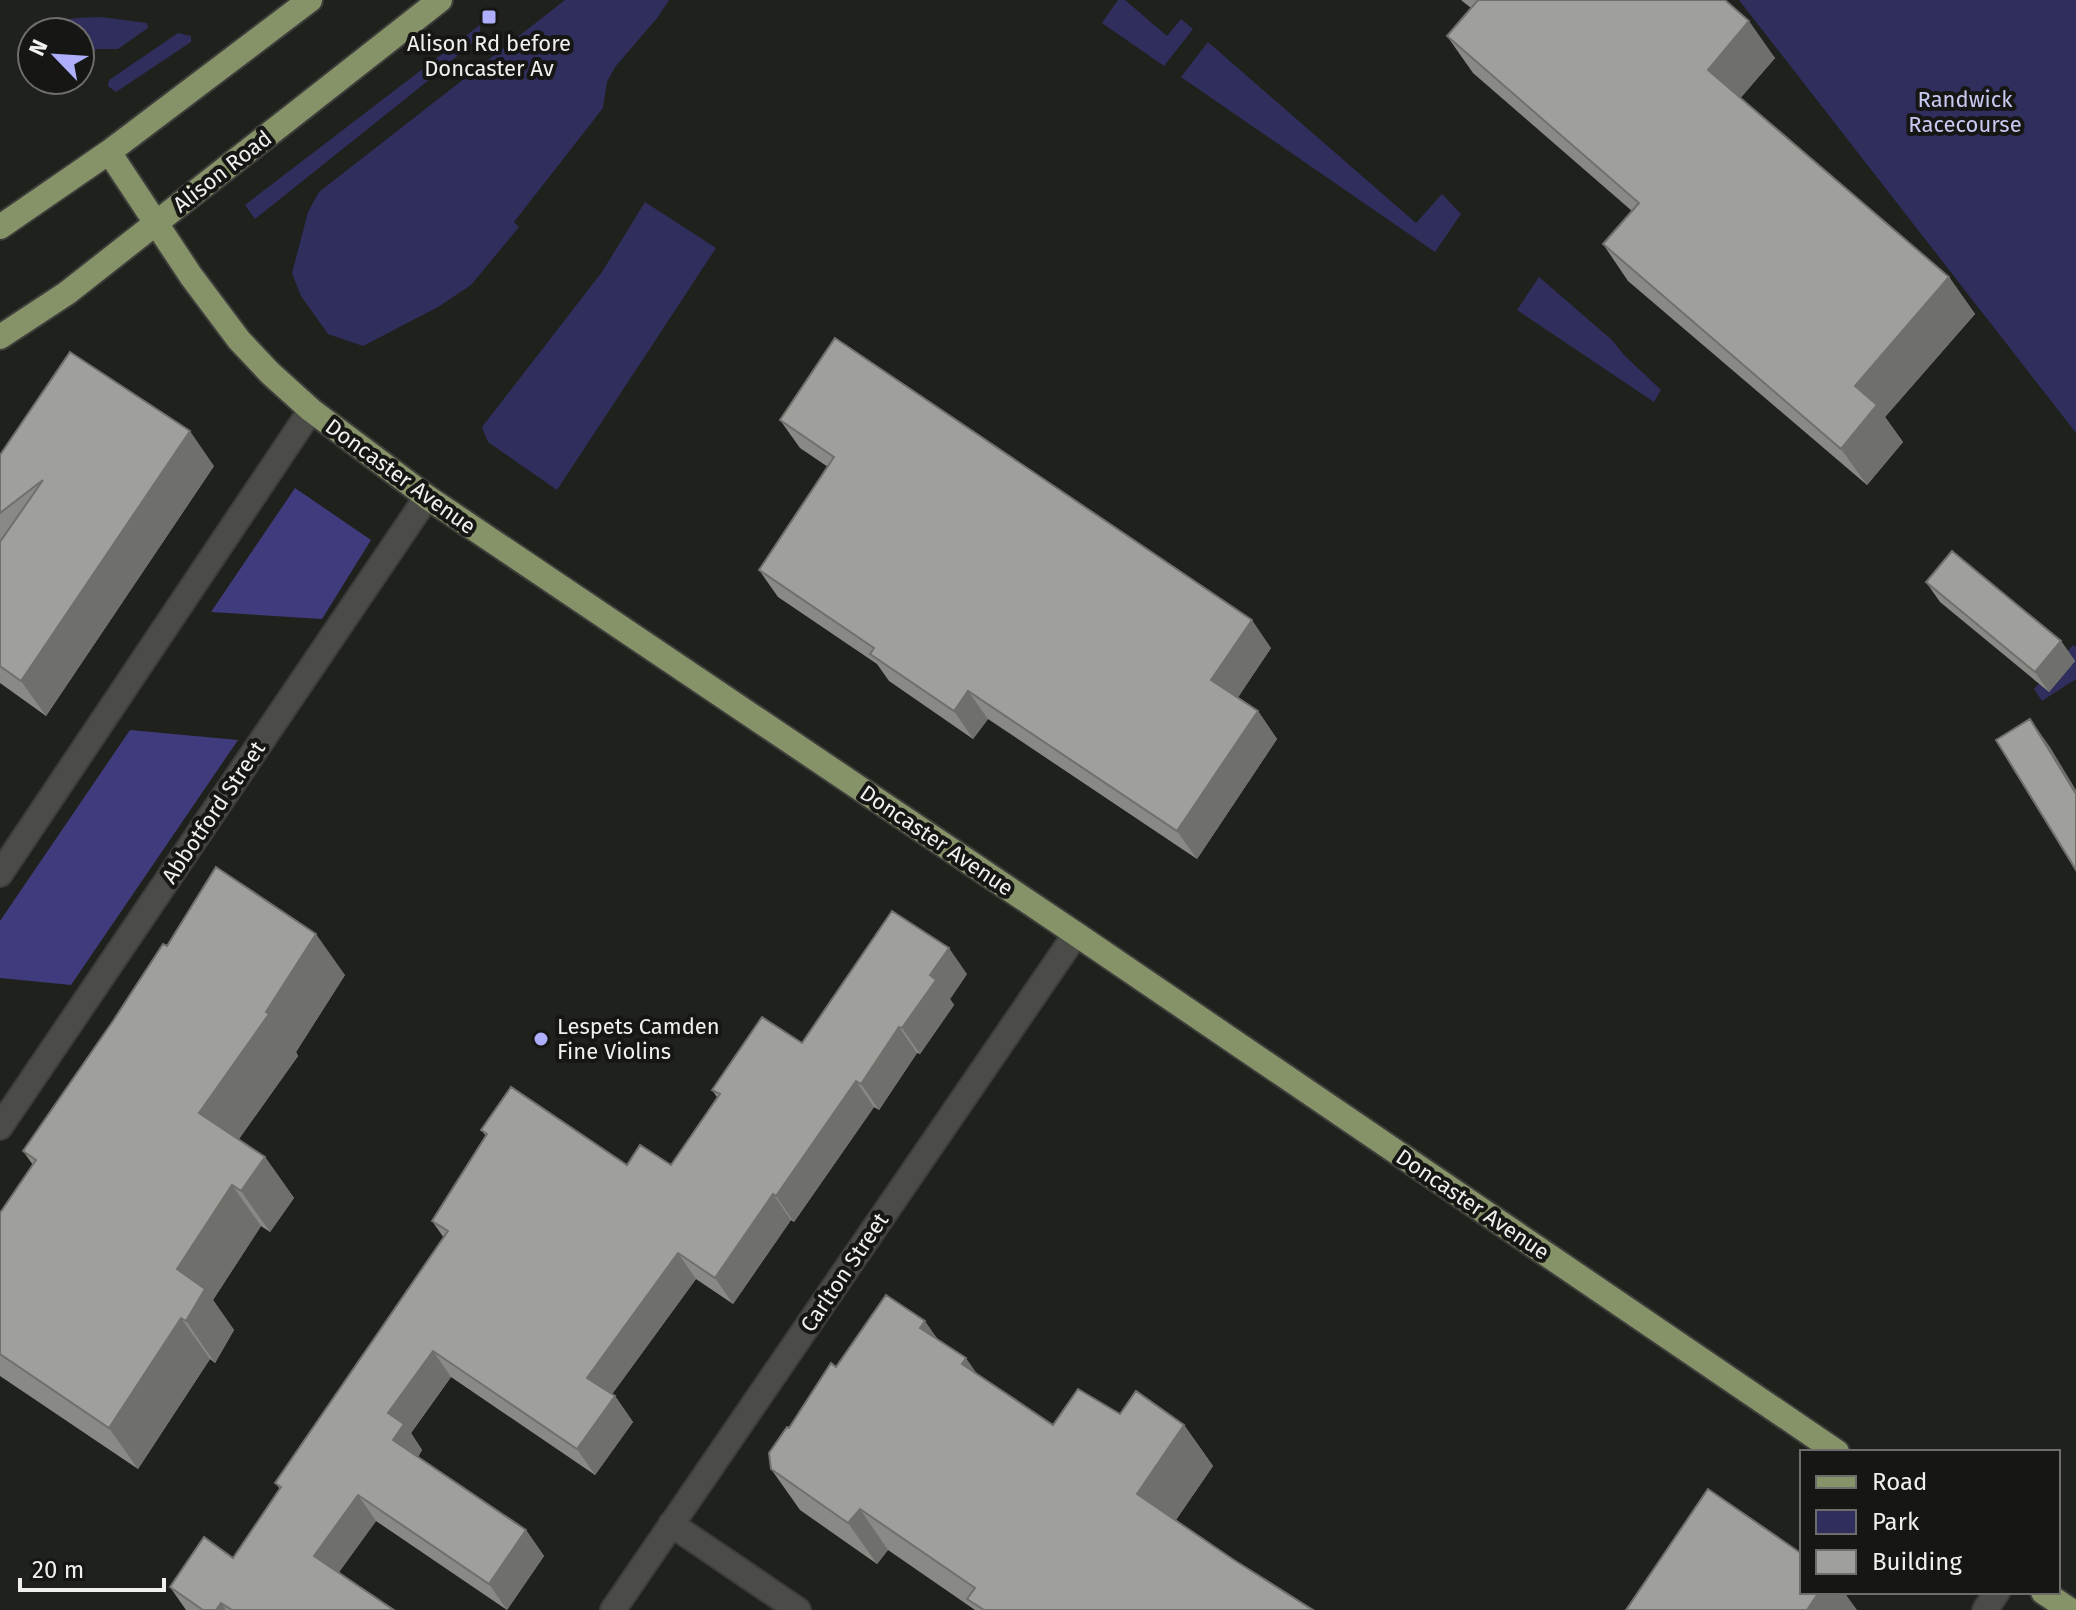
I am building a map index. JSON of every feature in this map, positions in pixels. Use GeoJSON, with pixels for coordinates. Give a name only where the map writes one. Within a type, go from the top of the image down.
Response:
{"type":"FeatureCollection","features":[{"type":"Feature","properties":{"kind":"main road"},"geometry":{"type":"LineString","coordinates":[[0,227],[109,152],[310,0]]}},
{"type":"Feature","properties":{"kind":"main road","name":"Alison Road"},"geometry":{"type":"LineString","coordinates":[[0,337],[67,293],[440,0]]}},
{"type":"Feature","properties":{"kind":"main road","name":"Doncaster Avenue"},"geometry":{"type":"LineString","coordinates":[[109,152],[201,291],[239,340],[311,410],[427,497],[1834,1450]]}},
{"type":"Feature","properties":{"kind":"main road"},"geometry":{"type":"LineString","coordinates":[[2046,1594],[2070,1610]]}},
{"type":"Feature","properties":{"kind":"street"},"geometry":{"type":"LineString","coordinates":[[0,874],[311,410]]}},
{"type":"Feature","properties":{"kind":"street","name":"Abbotford Street"},"geometry":{"type":"LineString","coordinates":[[0,1127],[427,497]]}},
{"type":"Feature","properties":{"kind":"street","name":"Carlton Street"},"geometry":{"type":"LineString","coordinates":[[613,1610],[1076,934]]}},
{"type":"Feature","properties":{"kind":"street"},"geometry":{"type":"LineString","coordinates":[[671,1524],[798,1610]]}},
{"type":"Feature","properties":{"kind":"green space"},"geometry":{"type":"Polygon","coordinates":[[[565,0],[669,0],[615,67],[607,82],[603,108],[514,222],[519,227],[471,285],[438,307],[363,346],[328,334],[301,296],[292,273],[308,212],[319,192],[565,0]]]}},
{"type":"Feature","properties":{"kind":"green space"},"geometry":{"type":"Polygon","coordinates":[[[1118,0],[1125,0],[1167,36],[1181,19],[1193,29],[1164,66],[1102,23],[1118,0]]]}},
{"type":"Feature","properties":{"kind":"green space","name":"Randwick Racecourse"},"geometry":{"type":"Polygon","coordinates":[[[1739,0],[2076,0],[2076,433],[1739,0]]]}},
{"type":"Feature","properties":{"kind":"green space"},"geometry":{"type":"Polygon","coordinates":[[[96,17],[147,23],[148,28],[118,49],[96,50],[96,17]]]}},
{"type":"Feature","properties":{"kind":"green space"},"geometry":{"type":"Polygon","coordinates":[[[480,25],[480,36],[434,76],[255,219],[245,205],[480,25]]]}},
{"type":"Feature","properties":{"kind":"green space"},"geometry":{"type":"Polygon","coordinates":[[[178,33],[191,36],[191,42],[116,92],[108,86],[109,80],[178,33]]]}},
{"type":"Feature","properties":{"kind":"green space"},"geometry":{"type":"Polygon","coordinates":[[[1208,42],[1416,223],[1442,194],[1461,214],[1435,252],[1181,77],[1208,42]]]}},
{"type":"Feature","properties":{"kind":"green space"},"geometry":{"type":"Polygon","coordinates":[[[645,202],[716,248],[557,490],[488,442],[482,427],[602,272],[645,202]]]}},
{"type":"Feature","properties":{"kind":"green space"},"geometry":{"type":"Polygon","coordinates":[[[1539,277],[1612,340],[1661,390],[1654,402],[1517,310],[1539,277]]]}},
{"type":"Feature","properties":{"kind":"green space"},"geometry":{"type":"Polygon","coordinates":[[[2073,645],[2076,647],[2076,679],[2042,701],[2034,689],[2073,645]]]}},
{"type":"Feature","properties":{"kind":"shaded area"},"geometry":{"type":"Polygon","coordinates":[[[295,488],[371,540],[322,619],[211,612],[295,488]]]}},
{"type":"Feature","properties":{"kind":"shaded area"},"geometry":{"type":"Polygon","coordinates":[[[130,730],[238,740],[71,985],[0,978],[0,921],[130,730]]]}},
{"type":"Feature","properties":{"kind":"building"},"geometry":{"type":"Polygon","coordinates":[[[1478,0],[1725,0],[1749,21],[1708,70],[1949,277],[1855,386],[1877,405],[1841,449],[1603,244],[1639,203],[1447,36],[1478,0]]]}},
{"type":"Feature","properties":{"kind":"building"},"geometry":{"type":"Polygon","coordinates":[[[835,338],[1252,620],[1211,680],[1258,711],[1177,831],[968,691],[954,711],[870,654],[874,648],[759,570],[834,457],[780,420],[835,338]]]}},
{"type":"Feature","properties":{"kind":"building"},"geometry":{"type":"Polygon","coordinates":[[[70,352],[190,431],[21,681],[0,666],[0,542],[43,480],[0,513],[0,455],[70,352]]]}},
{"type":"Feature","properties":{"kind":"building"},"geometry":{"type":"Polygon","coordinates":[[[1952,551],[2061,641],[2035,672],[1926,582],[1952,551]]]}},
{"type":"Feature","properties":{"kind":"building"},"geometry":{"type":"Polygon","coordinates":[[[2030,719],[2076,794],[2076,870],[1996,740],[2030,719]]]}},
{"type":"Feature","properties":{"kind":"building"},"geometry":{"type":"Polygon","coordinates":[[[216,867],[316,934],[266,1012],[269,1014],[199,1113],[265,1157],[241,1191],[232,1185],[177,1269],[205,1289],[186,1321],[181,1318],[109,1428],[0,1354],[0,1213],[36,1160],[23,1151],[163,944],[167,946],[216,867]]]}},
{"type":"Feature","properties":{"kind":"building"},"geometry":{"type":"Polygon","coordinates":[[[892,911],[949,948],[930,975],[936,980],[902,1028],[899,1027],[861,1084],[856,1081],[715,1278],[678,1253],[587,1378],[615,1396],[577,1449],[433,1351],[388,1413],[404,1424],[393,1440],[526,1530],[489,1584],[358,1495],[314,1556],[394,1610],[232,1610],[221,1603],[216,1610],[203,1610],[170,1587],[204,1537],[233,1558],[281,1487],[275,1483],[448,1231],[432,1221],[487,1134],[481,1130],[511,1087],[627,1165],[640,1145],[671,1165],[720,1094],[712,1090],[762,1017],[802,1043],[892,911]]]}},
{"type":"Feature","properties":{"kind":"building"},"geometry":{"type":"Polygon","coordinates":[[[886,1295],[925,1321],[920,1328],[966,1358],[962,1364],[1053,1425],[1078,1389],[1120,1414],[1136,1391],[1184,1425],[1137,1494],[1313,1610],[984,1610],[967,1599],[975,1588],[860,1509],[848,1523],[771,1469],[769,1453],[831,1363],[836,1367],[886,1295]]]}},
{"type":"Feature","properties":{"kind":"building"},"geometry":{"type":"Polygon","coordinates":[[[1708,1489],[1800,1553],[1800,1594],[1818,1594],[1807,1610],[1626,1610],[1708,1489]]]}},
{"type":"Feature","properties":{"kind":"place","name":"Alison Rd before Doncaster Av"},"geometry":{"type":"Point","coordinates":[489,17]}},
{"type":"Feature","properties":{"kind":"place","name":"Lespets Camden Fine Violins"},"geometry":{"type":"Point","coordinates":[541,1039]}}]}
